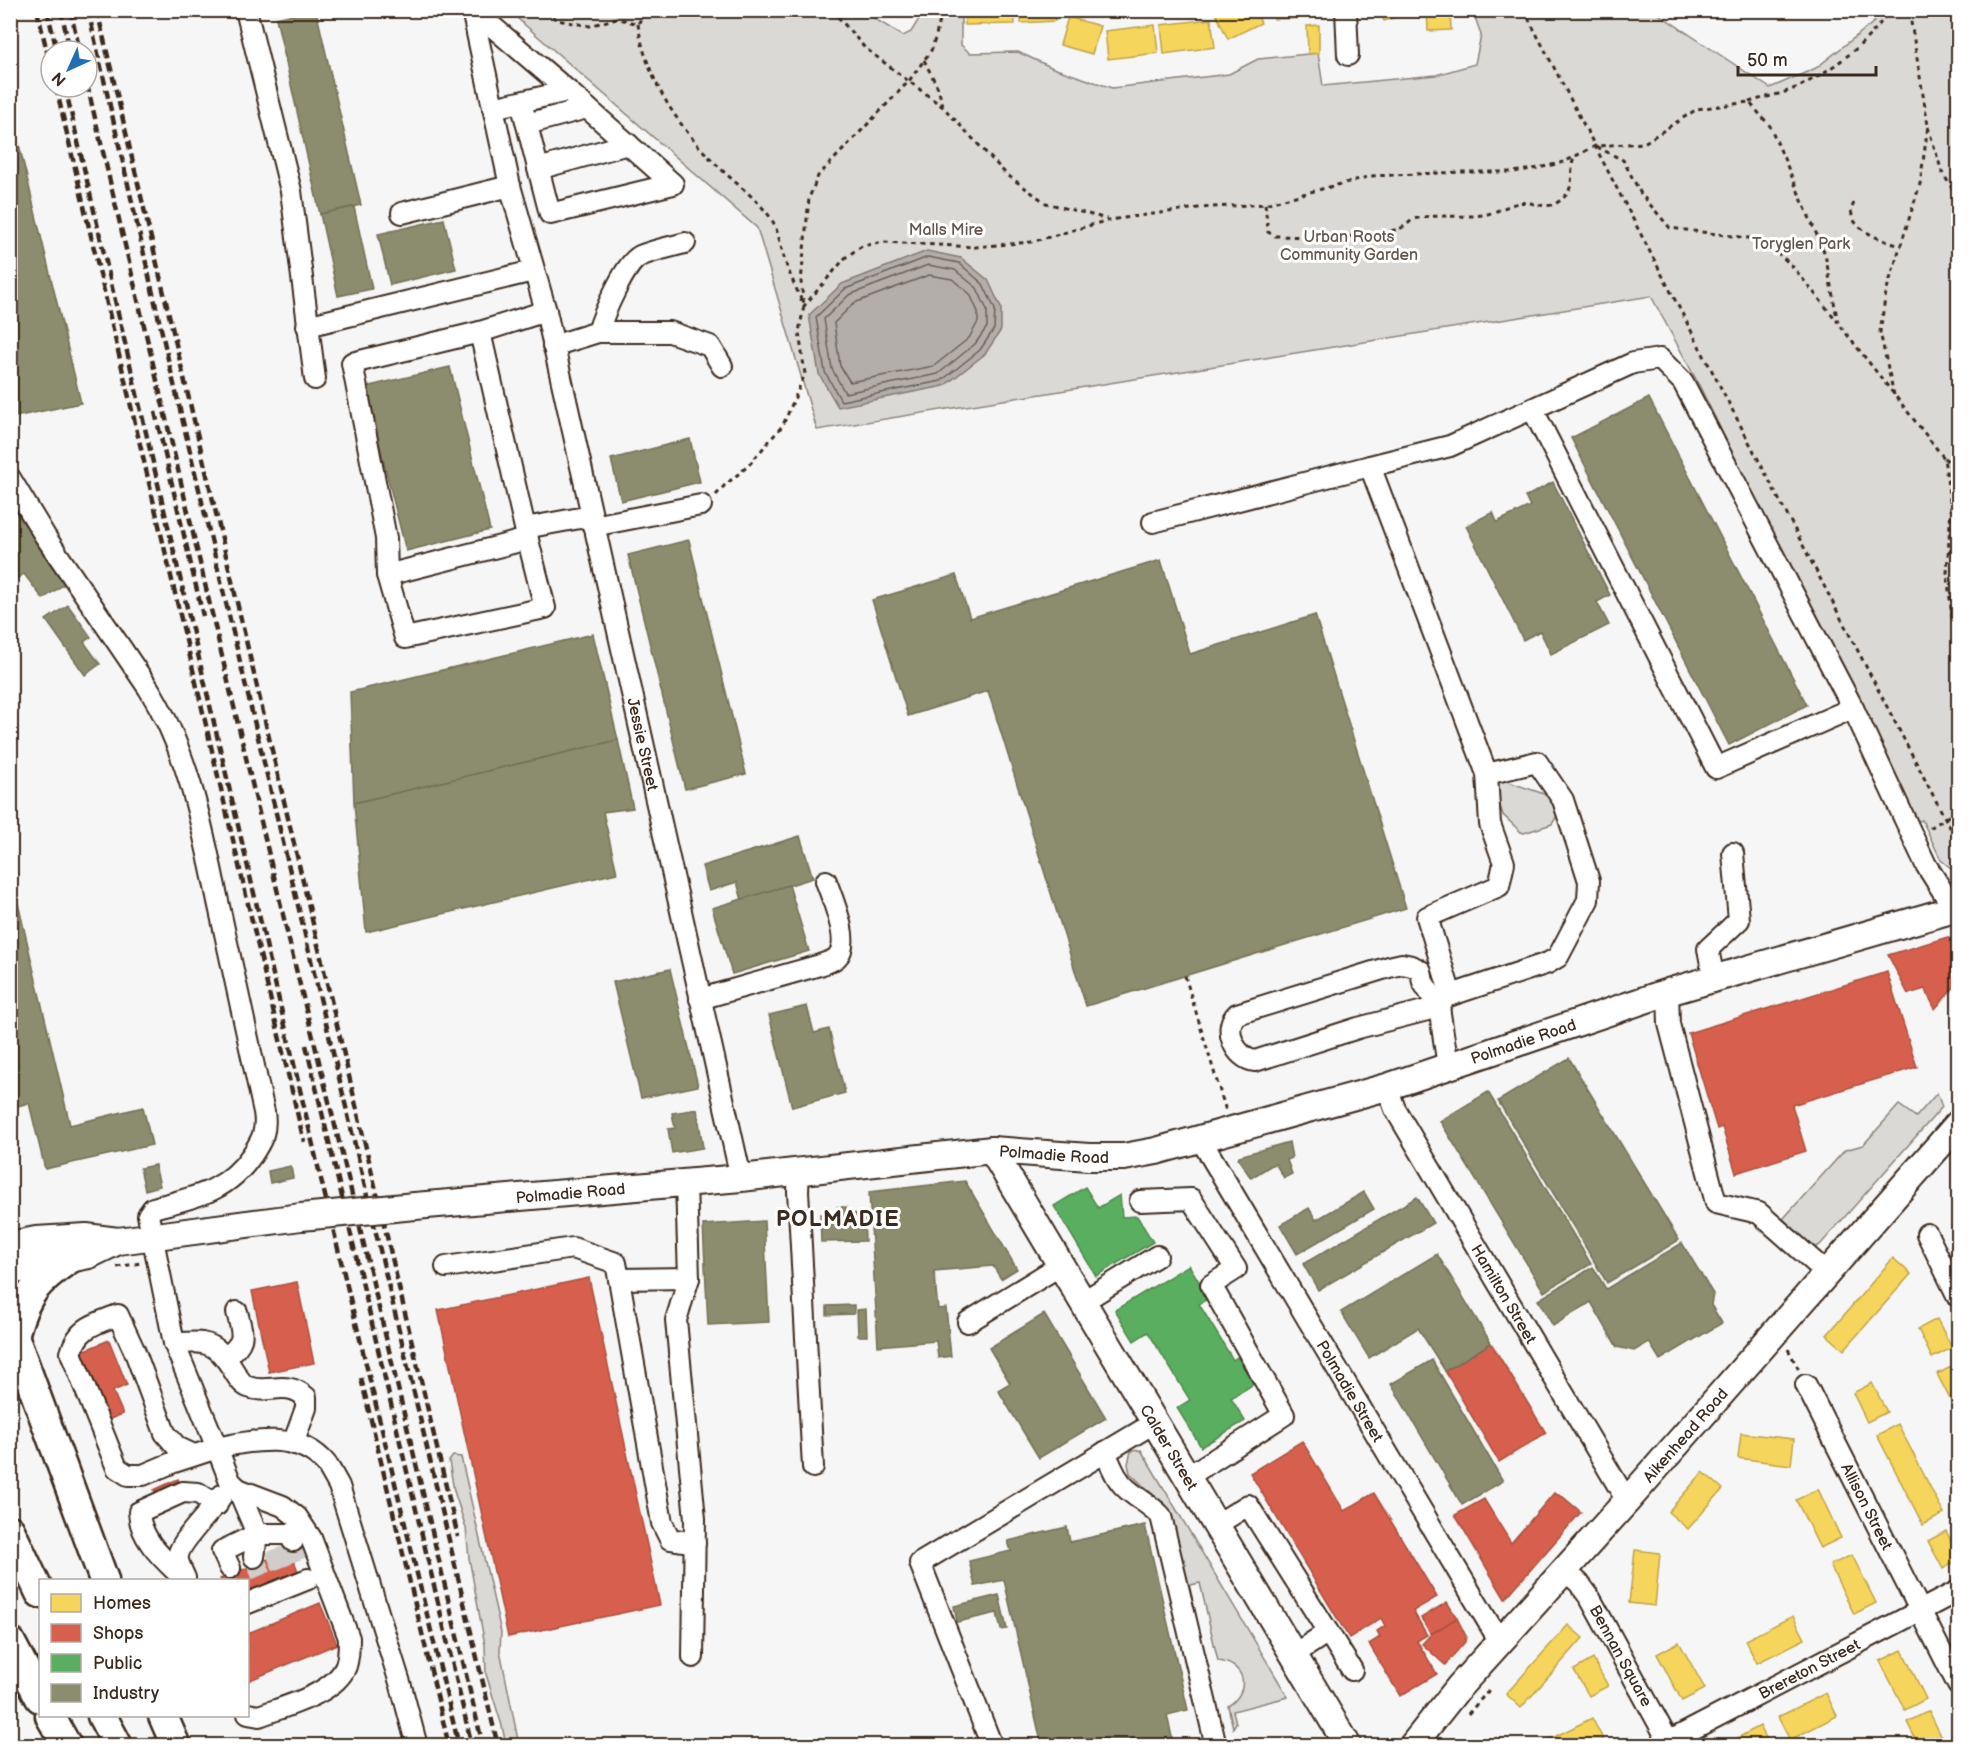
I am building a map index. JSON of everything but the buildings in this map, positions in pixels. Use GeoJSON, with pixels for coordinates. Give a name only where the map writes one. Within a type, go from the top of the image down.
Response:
{"type":"FeatureCollection","features":[{"type":"Feature","properties":{"kind":"highway"},"geometry":{"type":"LineString","coordinates":[[71,1258],[48,1274],[31,1293],[12,1330],[103,1579]]}},
{"type":"Feature","properties":{"kind":"highway"},"geometry":{"type":"LineString","coordinates":[[10,1530],[39,1591]]}},
{"type":"Feature","properties":{"kind":"highway"},"geometry":{"type":"LineString","coordinates":[[10,1641],[39,1696]]}},
{"type":"Feature","properties":{"kind":"highway"},"geometry":{"type":"LineString","coordinates":[[51,1717],[67,1746]]}},
{"type":"Feature","properties":{"kind":"highway"},"geometry":{"type":"LineString","coordinates":[[103,1717],[118,1746]]}},
{"type":"Feature","properties":{"kind":"highway"},"geometry":{"type":"LineString","coordinates":[[163,1717],[176,1746]]}},
{"type":"Feature","properties":{"kind":"main road","name":"Polmadie Road"},"geometry":{"type":"LineString","coordinates":[[10,1245],[36,1240],[86,1237],[118,1240],[152,1237],[301,1217],[741,1178],[992,1150],[1056,1156],[1124,1157],[1201,1140],[1387,1087],[1668,992],[1956,909]]}},
{"type":"Feature","properties":{"kind":"main road","name":"Aikenhead Road"},"geometry":{"type":"LineString","coordinates":[[1412,1746],[1459,1687],[1627,1501],[1959,1124]]}},
{"type":"Feature","properties":{"kind":"main road","name":"Calder Street"},"geometry":{"type":"LineString","coordinates":[[992,1150],[1347,1746]]}},
{"type":"Feature","properties":{"kind":"main road","name":"Polmadie Road"},"geometry":{"type":"LineString","coordinates":[[10,1270],[89,1255],[118,1240]]}},
{"type":"Feature","properties":{"kind":"street"},"geometry":{"type":"LineString","coordinates":[[246,10],[291,191],[315,379]]}},
{"type":"Feature","properties":{"kind":"street"},"geometry":{"type":"LineString","coordinates":[[472,10],[673,184],[550,214],[521,102]]}},
{"type":"Feature","properties":{"kind":"street","name":"Jessie Street"},"geometry":{"type":"LineString","coordinates":[[472,10],[510,186],[546,311],[741,1178]]}},
{"type":"Feature","properties":{"kind":"street"},"geometry":{"type":"LineString","coordinates":[[1346,10],[1347,55]]}},
{"type":"Feature","properties":{"kind":"street"},"geometry":{"type":"LineString","coordinates":[[493,108],[568,91]]}},
{"type":"Feature","properties":{"kind":"street"},"geometry":{"type":"LineString","coordinates":[[527,124],[587,108]]}},
{"type":"Feature","properties":{"kind":"street"},"geometry":{"type":"LineString","coordinates":[[538,169],[628,144]]}},
{"type":"Feature","properties":{"kind":"street"},"geometry":{"type":"LineString","coordinates":[[402,213],[510,186]]}},
{"type":"Feature","properties":{"kind":"street"},"geometry":{"type":"LineString","coordinates":[[598,332],[611,298],[631,264],[639,256],[685,243]]}},
{"type":"Feature","properties":{"kind":"street"},"geometry":{"type":"LineString","coordinates":[[307,326],[533,271]]}},
{"type":"Feature","properties":{"kind":"street"},"geometry":{"type":"LineString","coordinates":[[480,332],[545,608],[405,638],[387,575],[386,538],[352,363],[480,332],[546,311]]}},
{"type":"Feature","properties":{"kind":"street"},"geometry":{"type":"LineString","coordinates":[[553,346],[598,332],[670,332],[710,346],[722,366]]}},
{"type":"Feature","properties":{"kind":"street"},"geometry":{"type":"LineString","coordinates":[[1153,522],[1450,446],[1633,363],[1660,359],[1683,382],[1853,708],[1926,865],[1956,909]]}},
{"type":"Feature","properties":{"kind":"street"},"geometry":{"type":"LineString","coordinates":[[1533,410],[1716,768],[1853,708]]}},
{"type":"Feature","properties":{"kind":"street"},"geometry":{"type":"LineString","coordinates":[[1370,466],[1487,774],[1490,824],[1504,863],[1499,886],[1427,917],[1445,1001],[1448,1066]]}},
{"type":"Feature","properties":{"kind":"street"},"geometry":{"type":"LineString","coordinates":[[10,478],[45,536],[162,710],[182,757],[198,808],[266,1124],[264,1135],[243,1168],[226,1183],[213,1191],[153,1208],[148,1215],[174,1343],[216,1448],[234,1485],[273,1540]]}},
{"type":"Feature","properties":{"kind":"street"},"geometry":{"type":"LineString","coordinates":[[387,575],[527,534],[592,521],[701,505]]}},
{"type":"Feature","properties":{"kind":"street"},"geometry":{"type":"LineString","coordinates":[[1445,1001],[1423,982],[1420,971],[1402,964],[1238,1014],[1230,1024],[1230,1032],[1242,1057],[1255,1061],[1445,1001],[1548,963],[1558,957],[1588,900],[1588,881],[1563,800],[1536,762],[1487,774]]}},
{"type":"Feature","properties":{"kind":"street"},"geometry":{"type":"LineString","coordinates":[[1714,979],[1708,949],[1739,920],[1733,853]]}},
{"type":"Feature","properties":{"kind":"street"},"geometry":{"type":"LineString","coordinates":[[700,999],[820,965],[837,958],[843,947],[843,933],[826,881]]}},
{"type":"Feature","properties":{"kind":"street"},"geometry":{"type":"LineString","coordinates":[[1668,992],[1669,1024],[1716,1203],[1759,1213],[1828,1274]]}},
{"type":"Feature","properties":{"kind":"street","name":"Hamilton Street"},"geometry":{"type":"LineString","coordinates":[[1387,1087],[1401,1119],[1627,1501]]}},
{"type":"Feature","properties":{"kind":"street","name":"Polmadie Street"},"geometry":{"type":"LineString","coordinates":[[1201,1140],[1500,1642]]}},
{"type":"Feature","properties":{"kind":"street"},"geometry":{"type":"LineString","coordinates":[[799,1172],[798,1191],[813,1467]]}},
{"type":"Feature","properties":{"kind":"street"},"geometry":{"type":"LineString","coordinates":[[686,1183],[689,1278],[676,1320],[695,1519],[693,1657]]}},
{"type":"Feature","properties":{"kind":"street"},"geometry":{"type":"LineString","coordinates":[[1140,1201],[1191,1199],[1236,1269],[1211,1285],[1284,1415],[1187,1477]]}},
{"type":"Feature","properties":{"kind":"street"},"geometry":{"type":"LineString","coordinates":[[1927,1234],[1959,1296]]}},
{"type":"Feature","properties":{"kind":"street"},"geometry":{"type":"LineString","coordinates":[[446,1267],[573,1248],[616,1263],[662,1523],[670,1539],[695,1543]]}},
{"type":"Feature","properties":{"kind":"street"},"geometry":{"type":"LineString","coordinates":[[1082,1302],[1157,1256]]}},
{"type":"Feature","properties":{"kind":"street"},"geometry":{"type":"LineString","coordinates":[[968,1322],[1061,1265]]}},
{"type":"Feature","properties":{"kind":"street"},"geometry":{"type":"LineString","coordinates":[[619,1279],[689,1278]]}},
{"type":"Feature","properties":{"kind":"street"},"geometry":{"type":"LineString","coordinates":[[225,1358],[242,1343],[243,1336],[237,1312]]}},
{"type":"Feature","properties":{"kind":"street"},"geometry":{"type":"LineString","coordinates":[[194,1455],[177,1447],[165,1433],[135,1352],[118,1315],[90,1325],[74,1341],[71,1353],[117,1468],[128,1475],[143,1475],[194,1455],[252,1440],[282,1440],[309,1450],[326,1464],[339,1486],[417,1746]]}},
{"type":"Feature","properties":{"kind":"street"},"geometry":{"type":"LineString","coordinates":[[174,1343],[202,1343],[216,1348],[243,1385],[251,1388],[289,1387],[298,1390],[306,1397],[306,1408],[293,1444]]}},
{"type":"Feature","properties":{"kind":"street","name":"Allison Street"},"geometry":{"type":"LineString","coordinates":[[1806,1385],[1959,1685]]}},
{"type":"Feature","properties":{"kind":"street"},"geometry":{"type":"LineString","coordinates":[[992,1746],[920,1563],[1154,1423]]}},
{"type":"Feature","properties":{"kind":"street"},"geometry":{"type":"LineString","coordinates":[[1105,1452],[1117,1477],[1126,1489],[1152,1506],[1161,1516],[1166,1528],[1216,1746]]}},
{"type":"Feature","properties":{"kind":"street"},"geometry":{"type":"LineString","coordinates":[[185,1579],[177,1559],[179,1550],[234,1485]]}},
{"type":"Feature","properties":{"kind":"street"},"geometry":{"type":"LineString","coordinates":[[234,1485],[283,1506],[297,1517],[311,1538],[349,1638],[345,1667],[334,1682],[322,1691],[259,1716],[249,1714]]}},
{"type":"Feature","properties":{"kind":"street"},"geometry":{"type":"LineString","coordinates":[[184,1579],[148,1542],[139,1524],[139,1512],[183,1492],[198,1493],[217,1505]]}},
{"type":"Feature","properties":{"kind":"street"},"geometry":{"type":"LineString","coordinates":[[1216,1526],[1248,1505],[1352,1670]]}},
{"type":"Feature","properties":{"kind":"street"},"geometry":{"type":"LineString","coordinates":[[254,1557],[273,1540]]}},
{"type":"Feature","properties":{"kind":"street"},"geometry":{"type":"LineString","coordinates":[[230,1568],[222,1551],[273,1540]]}},
{"type":"Feature","properties":{"kind":"street","name":"Bennan Square"},"geometry":{"type":"LineString","coordinates":[[1564,1570],[1590,1598],[1666,1744]]}},
{"type":"Feature","properties":{"kind":"street"},"geometry":{"type":"LineString","coordinates":[[249,1602],[268,1591],[295,1581]]}},
{"type":"Feature","properties":{"kind":"street","name":"Brereton Street"},"geometry":{"type":"LineString","coordinates":[[1666,1744],[1959,1592]]}},
{"type":"Feature","properties":{"kind":"street"},"geometry":{"type":"LineString","coordinates":[[1293,1654],[1329,1632]]}},
{"type":"Feature","properties":{"kind":"path"},"geometry":{"type":"LineString","coordinates":[[546,10],[557,20],[590,26],[617,18],[638,24]]}},
{"type":"Feature","properties":{"kind":"path"},"geometry":{"type":"LineString","coordinates":[[646,10],[638,24],[640,36],[652,74],[668,104],[694,141],[772,220],[787,267],[804,306]]}},
{"type":"Feature","properties":{"kind":"path"},"geometry":{"type":"LineString","coordinates":[[832,10],[865,48],[943,106],[1006,174],[1046,203],[1108,220]]}},
{"type":"Feature","properties":{"kind":"path"},"geometry":{"type":"LineString","coordinates":[[701,505],[712,500],[725,485],[748,466],[783,425],[805,374],[799,332],[804,306],[801,282],[809,198],[818,176],[909,81],[932,48],[943,10]]}},
{"type":"Feature","properties":{"kind":"path"},"geometry":{"type":"LineString","coordinates":[[1524,10],[1959,843]]}},
{"type":"Feature","properties":{"kind":"path"},"geometry":{"type":"LineString","coordinates":[[804,306],[846,257],[862,246],[883,242],[975,247],[1031,242],[1108,220],[1198,208],[1265,204],[1371,176],[1513,172],[1539,168],[1574,157],[1595,146],[1644,143],[1697,109],[1749,102],[1798,87],[1845,58],[1882,23],[1888,10]]}},
{"type":"Feature","properties":{"kind":"path"},"geometry":{"type":"LineString","coordinates":[[1909,10],[1928,126],[1942,172],[1959,198]]}},
{"type":"Feature","properties":{"kind":"path"},"geometry":{"type":"LineString","coordinates":[[924,60],[937,86],[943,106]]}},
{"type":"Feature","properties":{"kind":"path"},"geometry":{"type":"LineString","coordinates":[[1749,102],[1770,126],[1825,254],[1838,323]]}},
{"type":"Feature","properties":{"kind":"path"},"geometry":{"type":"LineString","coordinates":[[1895,397],[1880,332],[1886,292],[1920,184],[1928,126]]}},
{"type":"Feature","properties":{"kind":"path"},"geometry":{"type":"LineString","coordinates":[[1595,146],[1623,160],[1641,194],[1670,228],[1764,240],[1793,267],[1944,458],[1959,470]]}},
{"type":"Feature","properties":{"kind":"path"},"geometry":{"type":"LineString","coordinates":[[1265,204],[1268,232],[1275,236],[1356,237],[1403,228],[1412,219],[1419,217],[1484,214],[1527,202],[1544,206],[1554,205],[1569,191],[1574,157]]}},
{"type":"Feature","properties":{"kind":"path"},"geometry":{"type":"LineString","coordinates":[[1854,203],[1850,209],[1851,218],[1858,225],[1878,239],[1901,246]]}},
{"type":"Feature","properties":{"kind":"path"},"geometry":{"type":"LineString","coordinates":[[1944,458],[1951,507],[1947,573],[1955,642],[1959,648]]}},
{"type":"Feature","properties":{"kind":"path"},"geometry":{"type":"LineString","coordinates":[[1948,555],[1959,540]]}},
{"type":"Feature","properties":{"kind":"path"},"geometry":{"type":"LineString","coordinates":[[1912,837],[1959,810]]}},
{"type":"Feature","properties":{"kind":"path"},"geometry":{"type":"LineString","coordinates":[[1185,976],[1232,1130]]}},
{"type":"Feature","properties":{"kind":"path"},"geometry":{"type":"LineString","coordinates":[[1779,1329],[1806,1385]]}},
{"type":"Feature","properties":{"kind":"green space"},"geometry":{"type":"Polygon","coordinates":[[[509,11],[862,11],[903,36],[911,32],[924,11],[961,11],[961,45],[970,53],[1018,52],[1053,68],[1112,88],[1229,74],[1258,59],[1318,53],[1323,86],[1436,75],[1475,64],[1481,35],[1473,11],[1654,11],[1770,88],[1816,68],[1874,22],[1879,11],[1958,11],[1958,874],[1941,860],[1922,820],[1915,822],[1697,381],[1651,296],[817,430],[757,228],[509,11]]]}},
{"type":"Feature","properties":{"kind":"green space"},"geometry":{"type":"Polygon","coordinates":[[[1500,779],[1547,795],[1551,799],[1557,816],[1552,824],[1521,832],[1503,815],[1493,786],[1494,781],[1500,779]]]}},
{"type":"Feature","properties":{"kind":"green space"},"geometry":{"type":"Polygon","coordinates":[[[1937,1093],[1942,1107],[1820,1245],[1814,1248],[1783,1219],[1845,1150],[1863,1145],[1899,1105],[1916,1117],[1937,1093]]]}},
{"type":"Feature","properties":{"kind":"green space"},"geometry":{"type":"Polygon","coordinates":[[[1141,1450],[1288,1697],[1233,1711],[1236,1723],[1233,1728],[1228,1706],[1240,1693],[1242,1679],[1235,1667],[1218,1661],[1200,1583],[1186,1586],[1183,1566],[1186,1565],[1184,1559],[1181,1560],[1163,1505],[1130,1473],[1128,1464],[1131,1451],[1141,1450]]]}},
{"type":"Feature","properties":{"kind":"green space"},"geometry":{"type":"Polygon","coordinates":[[[453,1456],[461,1457],[501,1632],[500,1650],[519,1745],[506,1745],[486,1674],[485,1645],[469,1558],[466,1528],[454,1491],[449,1461],[453,1456]]]}},
{"type":"Feature","properties":{"kind":"water"},"geometry":{"type":"Polygon","coordinates":[[[927,251],[961,258],[988,280],[1001,308],[1001,330],[985,354],[944,386],[838,407],[819,374],[809,315],[842,284],[927,251]]]}},
{"type":"Feature","properties":{"kind":"tunnel"},"geometry":{"type":"LineString","coordinates":[[293,1541],[308,1579]]}},
{"type":"Feature","properties":{"kind":"tunnel"},"geometry":{"type":"LineString","coordinates":[[275,1549],[287,1579]]}},
{"type":"Feature","properties":{"kind":"tunnel"},"geometry":{"type":"LineString","coordinates":[[254,1557],[267,1588]]}},
{"type":"Feature","properties":{"kind":"railway"},"geometry":{"type":"LineString","coordinates":[[37,10],[44,39]]}},
{"type":"Feature","properties":{"kind":"railway"},"geometry":{"type":"LineString","coordinates":[[47,10],[54,39]]}},
{"type":"Feature","properties":{"kind":"railway"},"geometry":{"type":"LineString","coordinates":[[61,10],[67,39]]}},
{"type":"Feature","properties":{"kind":"railway"},"geometry":{"type":"LineString","coordinates":[[70,10],[77,39]]}},
{"type":"Feature","properties":{"kind":"railway"},"geometry":{"type":"LineString","coordinates":[[88,10],[168,359],[498,1746]]}},
{"type":"Feature","properties":{"kind":"railway"},"geometry":{"type":"LineString","coordinates":[[97,10],[458,1537]]}},
{"type":"Feature","properties":{"kind":"railway"},"geometry":{"type":"LineString","coordinates":[[59,99],[304,1142]]}},
{"type":"Feature","properties":{"kind":"railway"},"geometry":{"type":"LineString","coordinates":[[68,99],[320,1175],[459,1746]]}},
{"type":"Feature","properties":{"kind":"railway"},"geometry":{"type":"LineString","coordinates":[[91,99],[293,957],[483,1746]]}},
{"type":"Feature","properties":{"kind":"railway"},"geometry":{"type":"LineString","coordinates":[[155,412],[203,616]]}},
{"type":"Feature","properties":{"kind":"railway"},"geometry":{"type":"LineString","coordinates":[[306,1045],[472,1746]]}},
{"type":"Feature","properties":{"kind":"railway"},"geometry":{"type":"LineString","coordinates":[[361,1378],[449,1746]]}},
{"type":"Feature","properties":{"kind":"district","name":"POLMADIE"},"geometry":{"type":"Point","coordinates":[838,1218]}},
{"type":"Feature","properties":{"kind":"park label","name":"Malls Mire"},"geometry":{"type":"Point","coordinates":[946,229]}},
{"type":"Feature","properties":{"kind":"park label","name":"Toryglen Park"},"geometry":{"type":"Point","coordinates":[1801,243]}},
{"type":"Feature","properties":{"kind":"park label","name":"Urban Roots Community Garden"},"geometry":{"type":"Point","coordinates":[1349,245]}}]}
